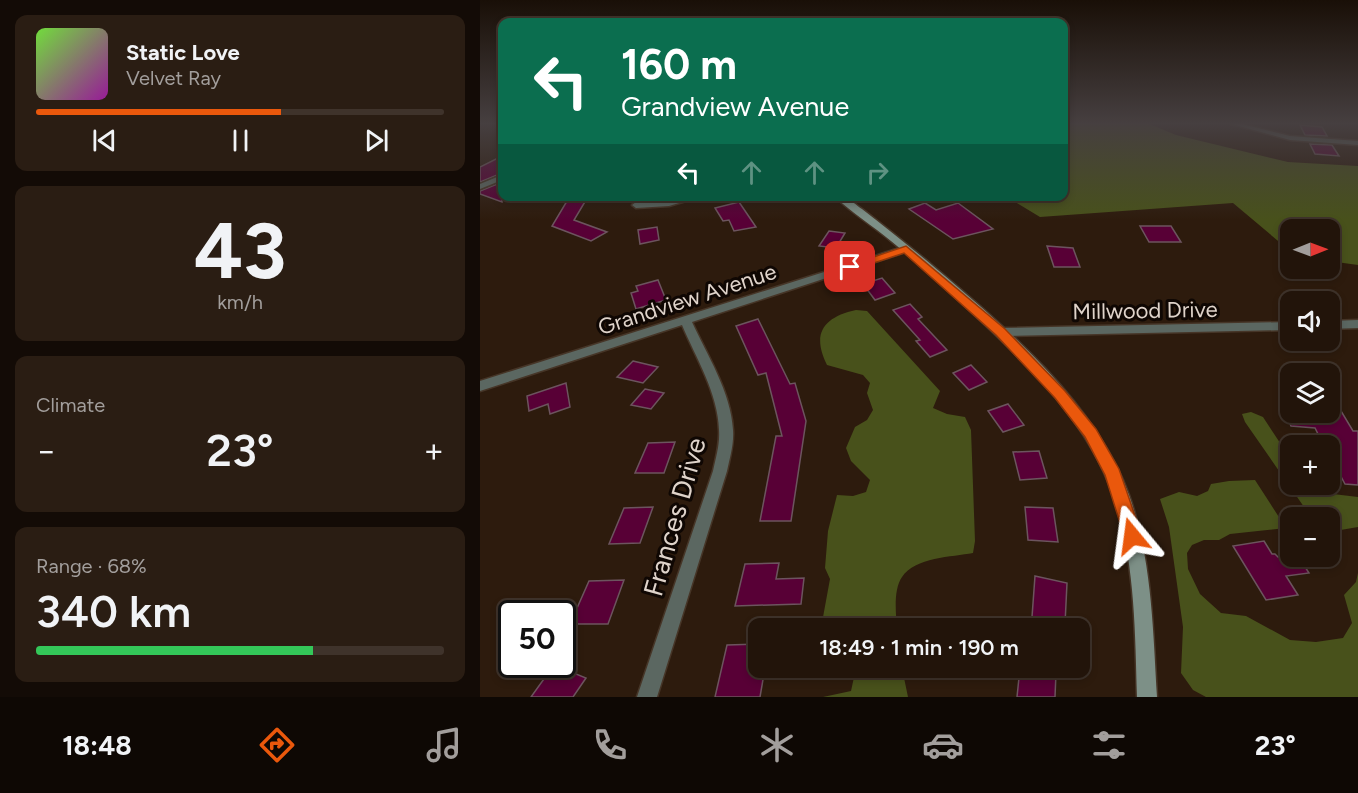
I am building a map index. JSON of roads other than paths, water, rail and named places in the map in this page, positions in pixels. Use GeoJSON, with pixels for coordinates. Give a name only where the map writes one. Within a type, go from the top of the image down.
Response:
{"type":"FeatureCollection","features":[{"type":"Feature","properties":{"kind":"main road"},"geometry":{"type":"LineString","coordinates":[[844,201],[906,249],[1000,332],[1077,413],[1102,450],[1113,474],[1132,536],[1144,634],[1147,697]]}},
{"type":"Feature","properties":{"kind":"street"},"geometry":{"type":"LineString","coordinates":[[480,187],[498,179]]}},
{"type":"Feature","properties":{"kind":"street"},"geometry":{"type":"LineString","coordinates":[[636,205],[678,201]]}},
{"type":"Feature","properties":{"kind":"street","name":"Grandview Avenue"},"geometry":{"type":"LineString","coordinates":[[480,386],[906,249]]}},
{"type":"Feature","properties":{"kind":"street","name":"Frances Drive"},"geometry":{"type":"LineString","coordinates":[[647,697],[720,471],[725,445],[726,426],[722,405],[685,320]]}},
{"type":"Feature","properties":{"kind":"street"},"geometry":{"type":"LineString","coordinates":[[1340,325],[1358,324]]}},
{"type":"Feature","properties":{"kind":"street","name":"Millwood Drive"},"geometry":{"type":"LineString","coordinates":[[1000,332],[1280,326]]}}]}
